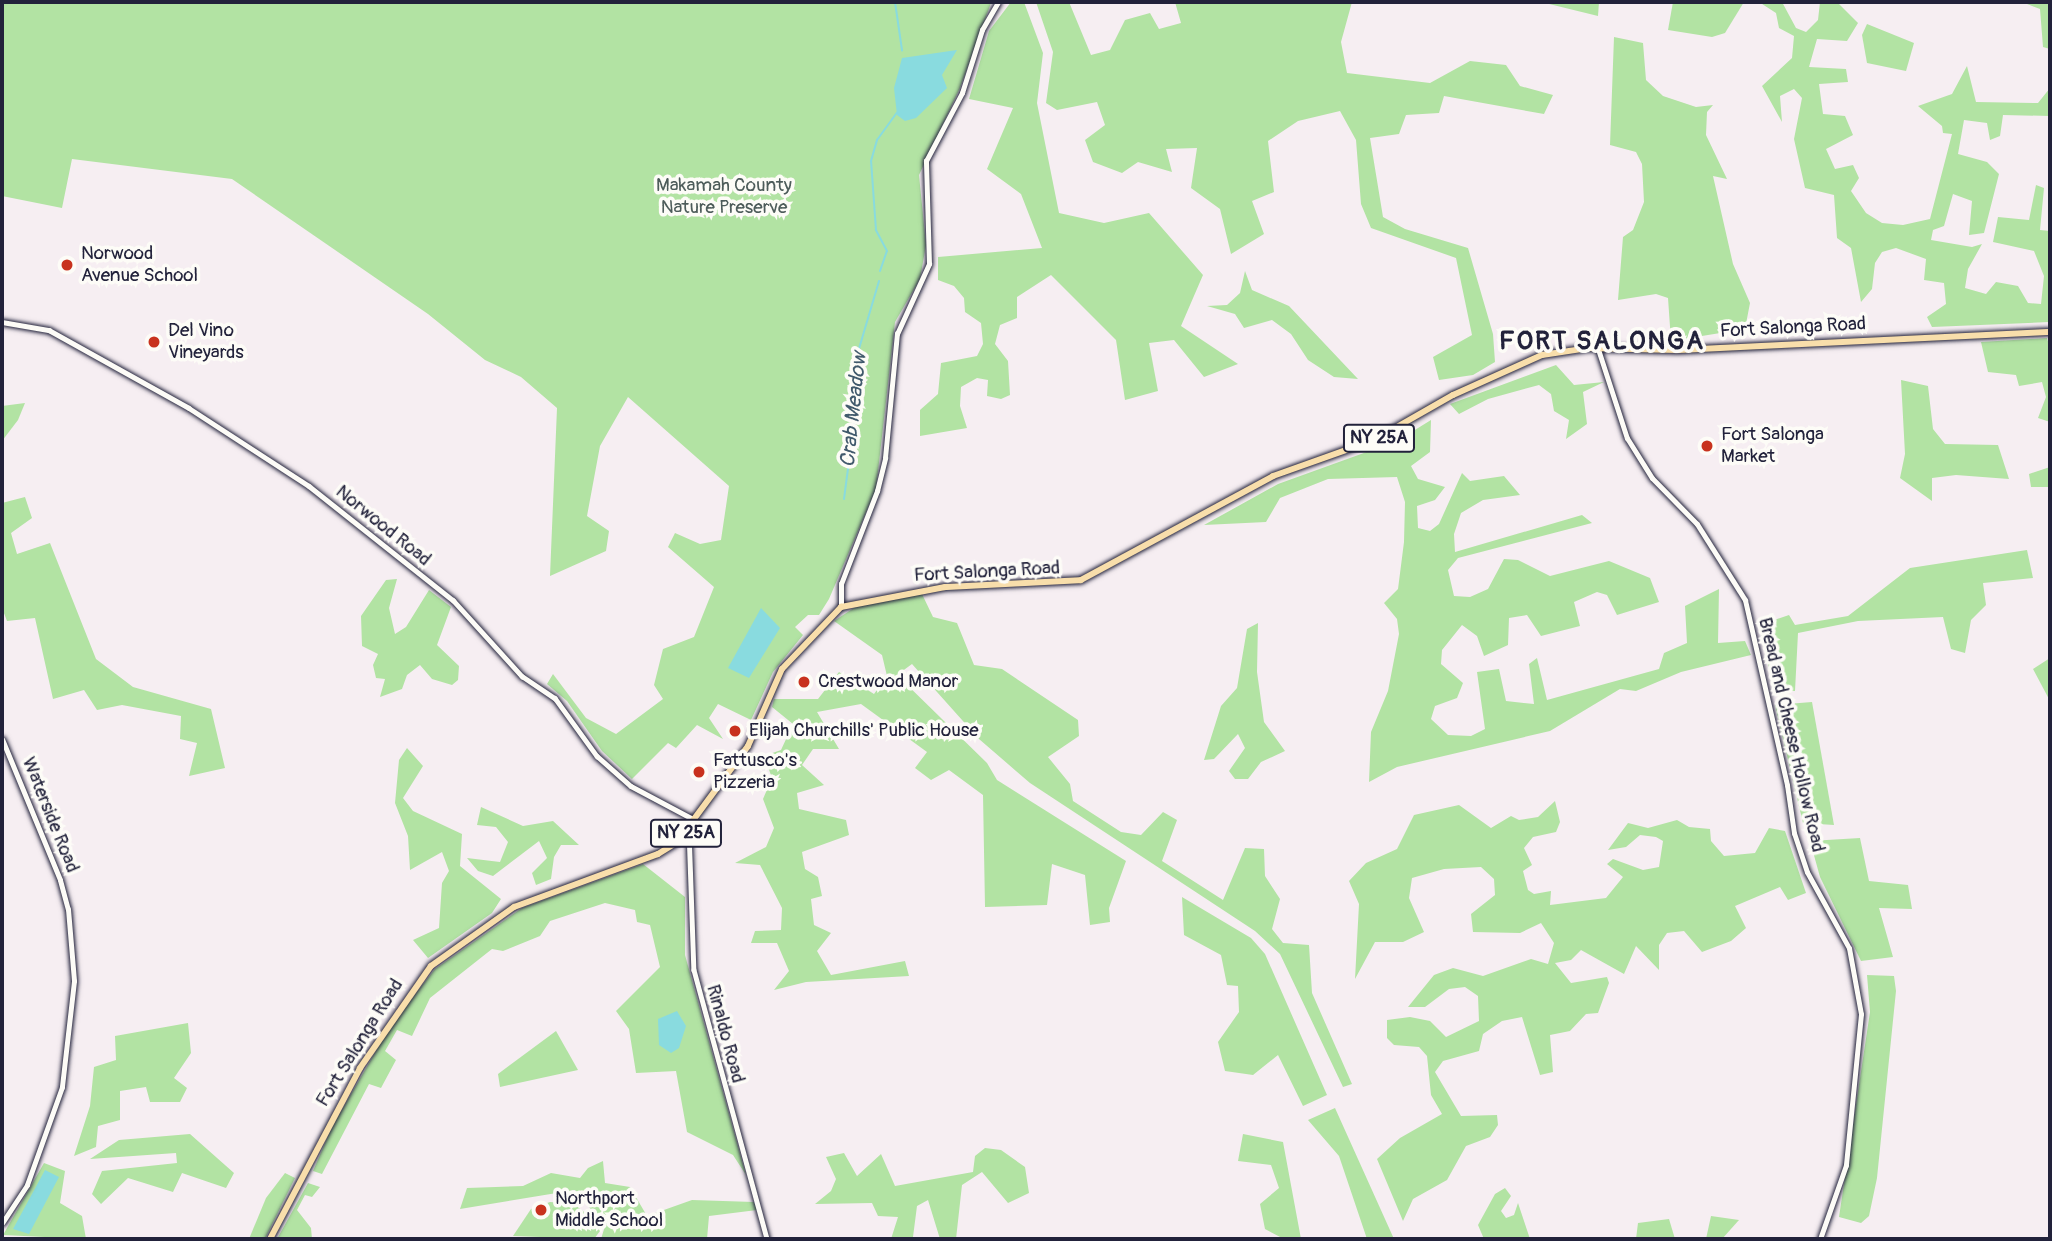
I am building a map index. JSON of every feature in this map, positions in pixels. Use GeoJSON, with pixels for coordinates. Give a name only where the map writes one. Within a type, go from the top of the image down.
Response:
{"type":"FeatureCollection","features":[{"type":"Feature","properties":{"kind":"main road","name":"Fort Salonga Road"},"geometry":{"type":"LineString","coordinates":[[270,1239],[354,1079],[431,966],[514,907],[658,854],[689,830],[748,746],[782,669],[841,607],[945,587],[1081,580],[1273,477],[1374,440],[1475,385],[1542,355],[1598,349],[1677,350],[2050,332]]}},
{"type":"Feature","properties":{"kind":"main road","name":"Bread and Cheese Hollow Road"},"geometry":{"type":"LineString","coordinates":[[1598,349],[1627,439],[1652,478],[1697,524],[1745,600],[1796,842],[1849,948],[1861,1014],[1846,1165],[1820,1239]]}},
{"type":"Feature","properties":{"kind":"main road","name":"Waterside Road"},"geometry":{"type":"LineString","coordinates":[[2,739],[60,880],[75,981],[62,1087],[34,1168],[2,1223]]}},
{"type":"Feature","properties":{"kind":"street"},"geometry":{"type":"LineString","coordinates":[[841,607],[841,584],[877,491],[885,458],[897,334],[929,264],[926,161],[962,93],[982,30],[998,2]]}},
{"type":"Feature","properties":{"kind":"street","name":"Norwood Road"},"geometry":{"type":"LineString","coordinates":[[2,322],[48,330],[189,408],[309,486],[453,600],[522,676],[555,698],[597,756],[631,786],[696,820]]}},
{"type":"Feature","properties":{"kind":"street","name":"Rinaldo Road"},"geometry":{"type":"LineString","coordinates":[[689,830],[694,971],[767,1239]]}},
{"type":"Feature","properties":{"kind":"green space","name":"Makamah County Nature Preserve"},"geometry":{"type":"Polygon","coordinates":[[[2,2],[991,3],[960,88],[919,175],[926,245],[920,279],[895,322],[876,489],[829,599],[819,615],[808,615],[795,627],[803,635],[773,672],[751,720],[718,704],[709,718],[723,739],[697,725],[676,748],[668,743],[632,779],[602,751],[567,701],[547,684],[553,674],[586,718],[616,734],[663,699],[654,685],[663,649],[694,637],[714,587],[668,547],[675,533],[700,544],[721,540],[729,486],[628,397],[600,446],[587,516],[609,531],[606,551],[550,576],[557,408],[521,377],[485,360],[428,314],[232,179],[72,159],[62,208],[2,196],[2,2]]]}},
{"type":"Feature","properties":{"kind":"green space"},"geometry":{"type":"Polygon","coordinates":[[[1011,2],[1024,2],[1043,53],[1037,103],[1059,213],[1104,223],[1149,213],[1203,275],[1181,326],[1238,364],[1204,377],[1174,340],[1149,343],[1158,391],[1125,400],[1116,340],[1051,275],[1017,297],[1017,318],[1000,325],[995,344],[1008,361],[1010,395],[1001,399],[987,396],[988,380],[977,378],[961,387],[960,406],[967,428],[920,436],[920,410],[938,394],[941,363],[977,356],[983,344],[981,323],[965,312],[964,298],[954,286],[938,280],[938,257],[1042,248],[1021,194],[987,169],[1013,108],[969,99],[989,31],[1011,2]]]}},
{"type":"Feature","properties":{"kind":"green space"},"geometry":{"type":"Polygon","coordinates":[[[1036,2],[1069,2],[1091,55],[1110,50],[1125,20],[1150,13],[1159,29],[1181,23],[1175,2],[1352,2],[1341,42],[1347,73],[1430,83],[1470,61],[1506,65],[1520,86],[1553,95],[1544,114],[1444,96],[1439,113],[1406,115],[1399,134],[1370,138],[1383,217],[1405,229],[1468,248],[1493,334],[1495,362],[1473,375],[1439,380],[1433,357],[1472,335],[1456,258],[1371,228],[1361,204],[1356,140],[1340,111],[1298,121],[1268,141],[1274,192],[1252,201],[1264,234],[1231,254],[1220,209],[1191,188],[1197,148],[1166,149],[1172,172],[1138,162],[1122,173],[1093,162],[1085,140],[1105,125],[1097,102],[1057,110],[1046,103],[1053,52],[1036,2]]]}},
{"type":"Feature","properties":{"kind":"green space"},"geometry":{"type":"Polygon","coordinates":[[[1541,2],[1599,2],[1598,16],[1541,2]]]}},
{"type":"Feature","properties":{"kind":"green space"},"geometry":{"type":"Polygon","coordinates":[[[1673,2],[1744,2],[1725,33],[1712,37],[1668,30],[1673,2]]]}},
{"type":"Feature","properties":{"kind":"green space"},"geometry":{"type":"Polygon","coordinates":[[[1759,2],[1782,2],[1796,28],[1806,32],[1818,20],[1820,2],[1837,2],[1858,23],[1847,41],[1817,39],[1809,67],[1846,69],[1848,82],[1819,84],[1823,114],[1845,116],[1853,135],[1826,149],[1835,169],[1853,165],[1859,178],[1851,191],[1866,213],[1882,223],[1903,225],[1930,219],[1952,134],[1943,133],[1942,126],[1918,106],[1952,94],[1967,66],[1976,102],[2038,103],[2050,88],[2050,116],[2003,115],[2000,136],[1990,140],[1987,123],[1964,120],[1958,154],[1987,162],[1999,174],[1984,233],[1969,235],[1972,201],[1953,194],[1944,226],[1933,230],[1931,240],[1972,247],[1982,244],[1968,269],[1965,288],[1986,294],[1996,282],[2018,286],[2028,303],[2041,304],[2044,276],[2034,251],[1993,242],[1998,217],[2029,220],[2036,185],[2044,188],[2040,230],[2050,231],[2049,322],[1932,327],[1927,317],[1946,304],[1944,283],[1924,280],[1926,259],[1896,248],[1882,252],[1875,263],[1872,289],[1861,302],[1851,248],[1837,238],[1834,195],[1805,188],[1794,139],[1802,98],[1794,89],[1780,96],[1782,122],[1762,86],[1792,58],[1794,36],[1779,28],[1776,13],[1759,2]]]}},
{"type":"Feature","properties":{"kind":"green space"},"geometry":{"type":"Polygon","coordinates":[[[2022,2],[2050,2],[2050,49],[2043,47],[2040,9],[2022,2]]]}},
{"type":"Feature","properties":{"kind":"green space"},"geometry":{"type":"Polygon","coordinates":[[[1867,24],[1914,43],[1906,71],[1867,63],[1862,35],[1867,24]]]}},
{"type":"Feature","properties":{"kind":"green space"},"geometry":{"type":"Polygon","coordinates":[[[1614,37],[1643,43],[1646,80],[1663,96],[1696,107],[1713,105],[1707,112],[1706,135],[1727,179],[1713,176],[1733,264],[1750,303],[1745,329],[1671,341],[1668,298],[1656,294],[1618,300],[1623,237],[1633,230],[1644,202],[1642,164],[1636,152],[1610,145],[1614,37]]]}},
{"type":"Feature","properties":{"kind":"green space"},"geometry":{"type":"Polygon","coordinates":[[[1245,271],[1252,290],[1289,306],[1358,379],[1334,377],[1308,360],[1291,334],[1272,320],[1244,328],[1235,314],[1207,306],[1227,305],[1240,293],[1245,271]]]}},
{"type":"Feature","properties":{"kind":"green space"},"geometry":{"type":"Polygon","coordinates":[[[2047,338],[2050,349],[2050,422],[2038,418],[2046,397],[2042,382],[2019,386],[2016,375],[1988,372],[1981,342],[2047,338]]]}},
{"type":"Feature","properties":{"kind":"green space"},"geometry":{"type":"Polygon","coordinates":[[[1556,365],[1574,385],[1604,382],[1583,392],[1587,424],[1566,439],[1569,420],[1554,411],[1551,394],[1539,385],[1488,399],[1459,414],[1450,404],[1556,365]]]}},
{"type":"Feature","properties":{"kind":"green space"},"geometry":{"type":"Polygon","coordinates":[[[1901,380],[1928,386],[1933,429],[1945,444],[1998,445],[2009,479],[1956,475],[1932,478],[1932,501],[1900,478],[1905,454],[1901,380]]]}},
{"type":"Feature","properties":{"kind":"green space"},"geometry":{"type":"Polygon","coordinates":[[[25,403],[18,420],[2,441],[2,406],[25,403]]]}},
{"type":"Feature","properties":{"kind":"green space"},"geometry":{"type":"Polygon","coordinates":[[[1431,420],[1430,452],[1411,466],[1418,479],[1445,487],[1435,500],[1417,506],[1418,528],[1430,531],[1439,524],[1462,473],[1470,481],[1504,476],[1520,495],[1483,500],[1461,513],[1454,534],[1455,552],[1582,515],[1592,523],[1458,558],[1448,570],[1454,596],[1470,597],[1488,589],[1504,559],[1518,560],[1550,576],[1609,561],[1650,578],[1659,602],[1617,615],[1607,595],[1597,592],[1574,602],[1580,626],[1541,636],[1527,615],[1509,618],[1508,645],[1484,656],[1477,636],[1462,625],[1442,650],[1441,664],[1463,683],[1457,698],[1435,706],[1431,719],[1448,735],[1471,736],[1485,729],[1477,672],[1499,669],[1506,701],[1534,704],[1529,664],[1537,658],[1547,700],[1659,669],[1664,653],[1687,643],[1685,606],[1719,589],[1718,643],[1745,641],[1751,655],[1681,672],[1636,691],[1620,689],[1550,731],[1397,767],[1369,782],[1371,732],[1388,691],[1399,634],[1397,619],[1384,603],[1398,589],[1404,542],[1405,502],[1397,477],[1328,479],[1280,498],[1266,522],[1204,525],[1278,484],[1397,441],[1431,420]]]}},
{"type":"Feature","properties":{"kind":"green space"},"geometry":{"type":"Polygon","coordinates":[[[2050,467],[2050,487],[2031,487],[2029,474],[2050,467]]]}},
{"type":"Feature","properties":{"kind":"green space"},"geometry":{"type":"Polygon","coordinates":[[[25,497],[32,518],[11,533],[17,554],[50,543],[96,659],[133,687],[211,709],[225,768],[189,776],[197,743],[180,739],[181,716],[122,705],[97,710],[84,690],[53,699],[35,618],[7,621],[2,608],[2,503],[25,497]]]}},
{"type":"Feature","properties":{"kind":"green space"},"geometry":{"type":"Polygon","coordinates":[[[2027,550],[2033,578],[1983,583],[1986,605],[1971,620],[1965,653],[1951,649],[1943,617],[1858,621],[1798,633],[1795,691],[1774,690],[1759,625],[1789,615],[1795,625],[1848,616],[1910,568],[2027,550]]]}},
{"type":"Feature","properties":{"kind":"green space"},"geometry":{"type":"Polygon","coordinates":[[[397,579],[389,608],[395,634],[406,627],[429,590],[451,607],[437,645],[459,666],[458,680],[452,685],[432,679],[420,665],[407,675],[402,689],[380,697],[385,679],[376,678],[373,665],[378,654],[362,646],[361,616],[386,580],[397,579]]]}},
{"type":"Feature","properties":{"kind":"green space"},"geometry":{"type":"Polygon","coordinates":[[[922,594],[933,617],[957,623],[974,665],[1002,669],[1078,720],[1079,736],[1048,757],[1070,784],[1073,801],[1121,832],[1141,835],[1163,812],[1177,820],[1162,861],[1223,900],[1245,848],[1264,849],[1265,876],[1280,899],[1272,929],[1283,943],[1309,945],[1312,993],[1352,1084],[1343,1087],[1280,954],[1255,931],[1030,783],[979,739],[912,664],[897,675],[987,763],[997,780],[1126,861],[1109,908],[1110,922],[1090,925],[1085,875],[1052,864],[1047,905],[985,907],[983,795],[949,770],[931,780],[915,768],[927,752],[861,704],[817,712],[839,749],[813,749],[802,765],[824,785],[797,793],[799,809],[846,820],[849,835],[802,852],[805,869],[818,877],[822,896],[811,899],[814,925],[831,933],[817,951],[831,975],[905,961],[909,976],[806,982],[774,990],[789,971],[777,943],[751,943],[755,931],[781,930],[782,908],[760,865],[735,863],[766,847],[774,828],[763,799],[772,778],[764,756],[781,750],[793,724],[772,707],[774,699],[818,699],[839,672],[874,694],[887,676],[882,655],[834,621],[860,604],[922,594]]]}},
{"type":"Feature","properties":{"kind":"green space"},"geometry":{"type":"Polygon","coordinates":[[[1258,623],[1257,672],[1264,722],[1285,751],[1261,762],[1248,779],[1235,779],[1229,771],[1245,748],[1238,734],[1214,759],[1204,760],[1221,706],[1237,688],[1247,629],[1258,623]]]}},
{"type":"Feature","properties":{"kind":"green space"},"geometry":{"type":"Polygon","coordinates":[[[2050,658],[2050,701],[2033,669],[2050,658]]]}},
{"type":"Feature","properties":{"kind":"green space"},"geometry":{"type":"Polygon","coordinates":[[[1812,702],[1834,825],[1803,823],[1775,705],[1812,702]]]}},
{"type":"Feature","properties":{"kind":"green space"},"geometry":{"type":"Polygon","coordinates":[[[407,748],[423,766],[403,798],[413,811],[462,834],[460,866],[501,899],[492,913],[428,958],[413,940],[439,928],[442,883],[449,871],[442,852],[410,870],[408,836],[395,803],[399,760],[407,748]]]}},
{"type":"Feature","properties":{"kind":"green space"},"geometry":{"type":"Polygon","coordinates":[[[1555,801],[1560,822],[1556,832],[1533,837],[1524,848],[1532,865],[1523,871],[1528,890],[1534,894],[1551,891],[1550,905],[1606,898],[1623,877],[1607,864],[1613,859],[1643,870],[1659,867],[1663,841],[1656,837],[1640,835],[1626,847],[1608,850],[1628,823],[1648,828],[1677,820],[1689,827],[1710,829],[1711,841],[1724,856],[1755,853],[1769,828],[1785,831],[1806,893],[1788,900],[1780,887],[1735,906],[1746,928],[1731,941],[1702,952],[1684,931],[1667,933],[1659,945],[1659,970],[1636,946],[1624,974],[1581,950],[1571,960],[1555,963],[1571,983],[1607,977],[1609,983],[1598,1013],[1586,1014],[1570,1031],[1550,1035],[1553,1072],[1540,1075],[1522,1017],[1502,1021],[1483,1034],[1479,1051],[1443,1061],[1435,1072],[1461,1116],[1497,1115],[1498,1125],[1490,1137],[1466,1146],[1447,1180],[1413,1199],[1403,1221],[1377,1159],[1400,1138],[1442,1114],[1431,1095],[1427,1056],[1419,1047],[1394,1045],[1387,1038],[1387,1020],[1410,1017],[1430,1021],[1446,1037],[1479,1021],[1478,996],[1465,987],[1449,989],[1425,1007],[1408,1007],[1434,975],[1453,968],[1483,976],[1531,959],[1548,964],[1554,943],[1541,923],[1520,933],[1473,932],[1471,914],[1495,895],[1494,879],[1481,867],[1444,869],[1412,878],[1409,898],[1424,932],[1403,942],[1375,942],[1355,979],[1359,904],[1349,881],[1366,863],[1397,849],[1414,815],[1459,805],[1491,828],[1511,816],[1519,820],[1538,817],[1555,801]]]}},
{"type":"Feature","properties":{"kind":"green space"},"geometry":{"type":"Polygon","coordinates":[[[481,807],[523,826],[553,821],[579,845],[561,845],[554,857],[551,879],[536,885],[532,873],[547,858],[539,841],[493,876],[478,871],[467,858],[500,862],[508,842],[496,827],[477,825],[481,807]]]}},
{"type":"Feature","properties":{"kind":"green space"},"geometry":{"type":"Polygon","coordinates":[[[1860,838],[1869,881],[1908,885],[1912,909],[1879,908],[1893,957],[1861,961],[1820,877],[1810,841],[1860,838]]]}},
{"type":"Feature","properties":{"kind":"green space"},"geometry":{"type":"Polygon","coordinates":[[[643,864],[685,897],[685,955],[746,1175],[733,1155],[687,1132],[676,1071],[636,1073],[629,1029],[616,1011],[660,967],[650,925],[637,922],[635,910],[605,903],[550,921],[540,936],[503,951],[492,949],[430,998],[412,1036],[397,1030],[385,1051],[396,1060],[381,1088],[369,1084],[322,1174],[313,1171],[332,1127],[391,1025],[435,969],[522,908],[643,864]]]}},
{"type":"Feature","properties":{"kind":"green space"},"geometry":{"type":"Polygon","coordinates":[[[1182,897],[1251,938],[1265,954],[1327,1095],[1303,1106],[1278,1055],[1253,1075],[1225,1071],[1218,1042],[1239,1012],[1238,986],[1227,985],[1221,955],[1184,935],[1182,897]]]}},
{"type":"Feature","properties":{"kind":"green space"},"geometry":{"type":"Polygon","coordinates":[[[1867,975],[1894,976],[1896,991],[1877,1178],[1869,1216],[1861,1223],[1839,1217],[1870,1012],[1867,975]]]}},
{"type":"Feature","properties":{"kind":"green space"},"geometry":{"type":"Polygon","coordinates":[[[188,1023],[191,1053],[174,1078],[187,1088],[180,1102],[150,1102],[146,1087],[120,1091],[120,1120],[98,1126],[96,1147],[74,1156],[90,1106],[94,1067],[116,1060],[115,1036],[188,1023]]]}},
{"type":"Feature","properties":{"kind":"green space"},"geometry":{"type":"Polygon","coordinates":[[[556,1031],[578,1070],[500,1087],[498,1074],[556,1031]]]}},
{"type":"Feature","properties":{"kind":"green space"},"geometry":{"type":"Polygon","coordinates":[[[1335,1108],[1394,1239],[1367,1239],[1339,1156],[1308,1120],[1335,1108]]]}},
{"type":"Feature","properties":{"kind":"green space"},"geometry":{"type":"Polygon","coordinates":[[[190,1134],[234,1173],[226,1188],[182,1173],[173,1192],[128,1178],[101,1204],[92,1194],[102,1171],[177,1163],[176,1153],[90,1159],[119,1140],[190,1134]]]}},
{"type":"Feature","properties":{"kind":"green space"},"geometry":{"type":"Polygon","coordinates":[[[1243,1134],[1283,1142],[1301,1239],[1284,1239],[1265,1229],[1260,1204],[1279,1188],[1271,1165],[1238,1161],[1243,1134]]]}},
{"type":"Feature","properties":{"kind":"green space"},"geometry":{"type":"Polygon","coordinates":[[[985,1148],[1001,1150],[1025,1167],[1029,1193],[1008,1203],[982,1172],[962,1185],[956,1239],[940,1239],[928,1200],[917,1206],[913,1237],[904,1239],[891,1239],[898,1217],[878,1216],[872,1203],[815,1204],[831,1191],[836,1179],[826,1157],[844,1153],[857,1176],[881,1154],[895,1186],[973,1172],[975,1156],[985,1148]]]}},
{"type":"Feature","properties":{"kind":"green space"},"geometry":{"type":"Polygon","coordinates":[[[603,1161],[605,1183],[630,1187],[647,1216],[692,1200],[754,1202],[757,1210],[709,1216],[707,1239],[601,1239],[605,1226],[575,1190],[460,1209],[467,1188],[523,1186],[551,1173],[580,1178],[588,1168],[603,1161]]]}},
{"type":"Feature","properties":{"kind":"green space"},"geometry":{"type":"Polygon","coordinates":[[[44,1163],[65,1171],[60,1203],[82,1216],[86,1239],[3,1235],[44,1163]]]}},
{"type":"Feature","properties":{"kind":"green space"},"geometry":{"type":"Polygon","coordinates":[[[285,1173],[295,1178],[265,1239],[249,1239],[266,1198],[285,1173]]]}},
{"type":"Feature","properties":{"kind":"green space"},"geometry":{"type":"Polygon","coordinates":[[[308,1183],[320,1187],[312,1197],[305,1195],[297,1210],[311,1228],[312,1239],[277,1239],[308,1183]]]}},
{"type":"Feature","properties":{"kind":"green space"},"geometry":{"type":"Polygon","coordinates":[[[1505,1188],[1511,1196],[1501,1211],[1506,1218],[1514,1215],[1518,1203],[1530,1239],[1484,1239],[1478,1225],[1495,1194],[1505,1188]]]}},
{"type":"Feature","properties":{"kind":"green space"},"geometry":{"type":"Polygon","coordinates":[[[550,1202],[574,1204],[603,1227],[594,1239],[513,1236],[531,1209],[550,1202]]]}},
{"type":"Feature","properties":{"kind":"green space"},"geometry":{"type":"Polygon","coordinates":[[[1711,1216],[1739,1220],[1722,1239],[1706,1239],[1711,1216]]]}},
{"type":"Feature","properties":{"kind":"green space"},"geometry":{"type":"Polygon","coordinates":[[[1669,1219],[1675,1239],[1636,1239],[1638,1223],[1669,1219]]]}},
{"type":"Feature","properties":{"kind":"water"},"geometry":{"type":"Polygon","coordinates":[[[957,50],[942,75],[947,88],[916,118],[905,121],[897,115],[894,88],[902,58],[957,50]]]}},
{"type":"Feature","properties":{"kind":"water"},"geometry":{"type":"Polygon","coordinates":[[[761,608],[780,628],[749,678],[728,668],[761,608]]]}},
{"type":"Feature","properties":{"kind":"water"},"geometry":{"type":"Polygon","coordinates":[[[677,1011],[686,1026],[679,1048],[671,1053],[659,1045],[658,1019],[677,1011]]]}},
{"type":"Feature","properties":{"kind":"water"},"geometry":{"type":"Polygon","coordinates":[[[45,1170],[59,1177],[29,1234],[13,1229],[45,1170]]]}},
{"type":"Feature","properties":{"kind":"waterway","name":"Crab Meadow"},"geometry":{"type":"LineString","coordinates":[[895,2],[902,50]]}},
{"type":"Feature","properties":{"kind":"waterway","name":"Crab Meadow"},"geometry":{"type":"LineString","coordinates":[[880,271],[887,251],[876,230],[871,161],[877,140],[897,112]]}},
{"type":"Feature","properties":{"kind":"waterway","name":"Crab Meadow"},"geometry":{"type":"LineString","coordinates":[[844,499],[858,392],[858,352],[879,281]]}},
{"type":"Feature","properties":{"kind":"place","name":"Norwood Avenue School"},"geometry":{"type":"Point","coordinates":[67,265]}},
{"type":"Feature","properties":{"kind":"place","name":"Del Vino Vineyards"},"geometry":{"type":"Point","coordinates":[154,342]}},
{"type":"Feature","properties":{"kind":"place","name":"Fort Salonga Market"},"geometry":{"type":"Point","coordinates":[1707,446]}},
{"type":"Feature","properties":{"kind":"place","name":"Crestwood Manor"},"geometry":{"type":"Point","coordinates":[804,682]}},
{"type":"Feature","properties":{"kind":"place","name":"Elijah Churchills' Public House"},"geometry":{"type":"Point","coordinates":[735,731]}},
{"type":"Feature","properties":{"kind":"place","name":"Fattusco's Pizzeria"},"geometry":{"type":"Point","coordinates":[699,772]}},
{"type":"Feature","properties":{"kind":"place","name":"Northport Middle School"},"geometry":{"type":"Point","coordinates":[541,1210]}},
{"type":"Feature","properties":{"kind":"district","name":"FORT SALONGA"},"geometry":{"type":"Point","coordinates":[1602,342]}}]}
